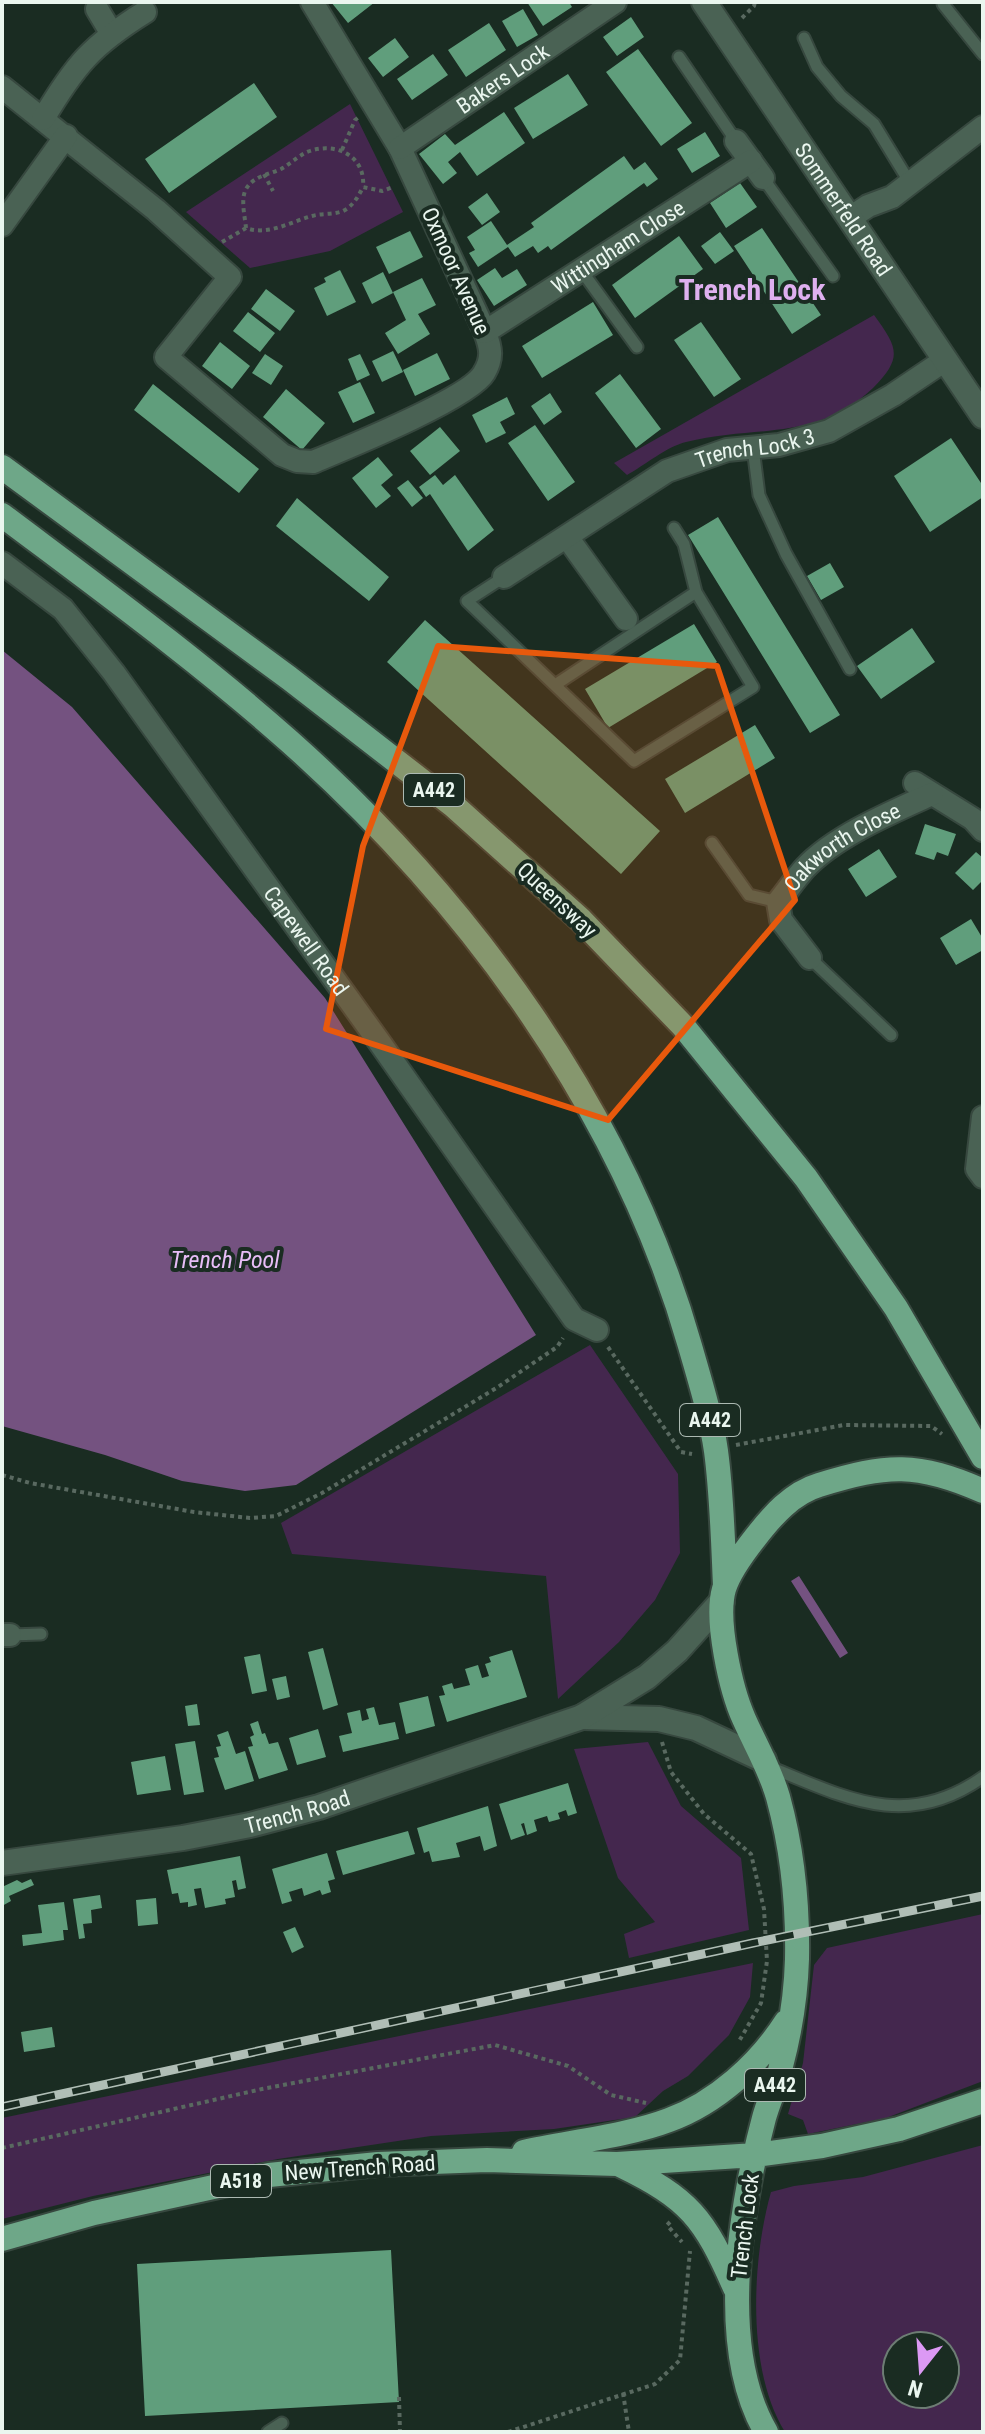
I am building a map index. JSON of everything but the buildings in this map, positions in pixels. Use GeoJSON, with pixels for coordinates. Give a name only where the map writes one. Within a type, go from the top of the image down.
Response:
{"type":"FeatureCollection","features":[{"type":"Feature","properties":{"kind":"highway","name":"Queensway"},"geometry":{"type":"LineString","coordinates":[[2,467],[289,678],[454,806],[581,920],[683,1026],[806,1178],[896,1308],[983,1457]]}},
{"type":"Feature","properties":{"kind":"highway","name":"A442"},"geometry":{"type":"LineString","coordinates":[[2,515],[142,620],[288,740],[390,838],[502,972],[582,1094],[637,1199],[676,1298],[705,1401],[704,1452],[723,1518],[726,1653],[743,1717],[766,1763],[779,1800],[790,1862],[797,1961],[792,2014],[781,2069],[755,2155]]}},
{"type":"Feature","properties":{"kind":"highway"},"geometry":{"type":"LineString","coordinates":[[723,1593],[751,1543],[775,1513],[809,1488],[866,1471],[912,1469],[948,1476],[983,1491]]}},
{"type":"Feature","properties":{"kind":"highway","name":"New Trench Road"},"geometry":{"type":"LineString","coordinates":[[487,2160],[671,2119],[721,2090],[754,2062],[792,2014]]}},
{"type":"Feature","properties":{"kind":"highway","name":"Trench Lock"},"geometry":{"type":"LineString","coordinates":[[766,2432],[748,2388],[738,2334],[737,2294],[755,2155],[822,2146],[899,2129],[964,2110],[983,2101]]}},
{"type":"Feature","properties":{"kind":"highway","name":"New Trench Road"},"geometry":{"type":"LineString","coordinates":[[2,2239],[94,2213],[269,2175],[378,2164],[487,2160],[617,2164],[755,2155]]}},
{"type":"Feature","properties":{"kind":"highway","name":"A518"},"geometry":{"type":"LineString","coordinates":[[617,2164],[650,2180],[686,2204],[714,2240],[737,2294]]}},
{"type":"Feature","properties":{"kind":"street","name":"Oxmoor Avenue"},"geometry":{"type":"LineString","coordinates":[[202,254],[230,277],[166,357],[282,455],[297,461],[313,462],[449,401],[483,377],[492,353],[485,332],[400,148],[312,2]]}},
{"type":"Feature","properties":{"kind":"street","name":"Sommerfeld Road"},"geometry":{"type":"LineString","coordinates":[[704,2],[983,416]]}},
{"type":"Feature","properties":{"kind":"street","name":"Bakers Lock"},"geometry":{"type":"LineString","coordinates":[[400,148],[606,4]]}},
{"type":"Feature","properties":{"kind":"street"},"geometry":{"type":"LineString","coordinates":[[97,9],[112,34]]}},
{"type":"Feature","properties":{"kind":"street"},"geometry":{"type":"LineString","coordinates":[[43,119],[86,55],[145,12]]}},
{"type":"Feature","properties":{"kind":"street"},"geometry":{"type":"LineString","coordinates":[[2,87],[156,210],[202,254]]}},
{"type":"Feature","properties":{"kind":"street"},"geometry":{"type":"LineString","coordinates":[[850,218],[868,206],[892,197],[983,127]]}},
{"type":"Feature","properties":{"kind":"street"},"geometry":{"type":"LineString","coordinates":[[2,225],[66,136]]}},
{"type":"Feature","properties":{"kind":"street"},"geometry":{"type":"LineString","coordinates":[[736,141],[757,169]]}},
{"type":"Feature","properties":{"kind":"street","name":"Wittingham Close"},"geometry":{"type":"LineString","coordinates":[[485,332],[581,270],[757,169]]}},
{"type":"Feature","properties":{"kind":"street","name":"Trench Lock 3"},"geometry":{"type":"LineString","coordinates":[[504,577],[667,471],[727,450],[779,445],[829,431],[893,395],[945,360]]}},
{"type":"Feature","properties":{"kind":"street"},"geometry":{"type":"LineString","coordinates":[[567,537],[626,619]]}},
{"type":"Feature","properties":{"kind":"street","name":"Capewell Road"},"geometry":{"type":"LineString","coordinates":[[2,563],[63,609],[114,673],[574,1319],[597,1330]]}},
{"type":"Feature","properties":{"kind":"street","name":"Oakworth Close"},"geometry":{"type":"LineString","coordinates":[[810,958],[781,920],[778,902],[806,866],[847,836],[884,816],[924,788],[973,819],[983,830]]}},
{"type":"Feature","properties":{"kind":"street"},"geometry":{"type":"LineString","coordinates":[[983,1117],[977,1169],[983,1177]]}},
{"type":"Feature","properties":{"kind":"street"},"geometry":{"type":"LineString","coordinates":[[582,1717],[647,1677],[677,1651],[723,1593]]}},
{"type":"Feature","properties":{"kind":"street"},"geometry":{"type":"LineString","coordinates":[[582,1717],[659,1719],[696,1728],[766,1763]]}},
{"type":"Feature","properties":{"kind":"street","name":"Trench Road"},"geometry":{"type":"LineString","coordinates":[[2,1863],[183,1838],[250,1825],[319,1807],[582,1717]]}},
{"type":"Feature","properties":{"kind":"lane"},"geometry":{"type":"LineString","coordinates":[[943,4],[983,54]]}},
{"type":"Feature","properties":{"kind":"lane"},"geometry":{"type":"LineString","coordinates":[[804,38],[817,67],[841,96],[874,124],[910,183]]}},
{"type":"Feature","properties":{"kind":"lane"},"geometry":{"type":"LineString","coordinates":[[679,57],[736,141]]}},
{"type":"Feature","properties":{"kind":"lane"},"geometry":{"type":"LineString","coordinates":[[757,169],[833,276]]}},
{"type":"Feature","properties":{"kind":"lane"},"geometry":{"type":"LineString","coordinates":[[581,270],[637,347]]}},
{"type":"Feature","properties":{"kind":"lane"},"geometry":{"type":"LineString","coordinates":[[753,448],[759,495],[786,554],[850,669]]}},
{"type":"Feature","properties":{"kind":"lane"},"geometry":{"type":"LineString","coordinates":[[504,577],[467,601],[634,761],[753,687],[696,592],[684,544],[674,528]]}},
{"type":"Feature","properties":{"kind":"lane"},"geometry":{"type":"LineString","coordinates":[[555,685],[696,592]]}},
{"type":"Feature","properties":{"kind":"lane"},"geometry":{"type":"LineString","coordinates":[[712,843],[749,895],[778,902]]}},
{"type":"Feature","properties":{"kind":"lane"},"geometry":{"type":"LineString","coordinates":[[810,958],[891,1035]]}},
{"type":"Feature","properties":{"kind":"lane"},"geometry":{"type":"LineString","coordinates":[[6,1635],[41,1634]]}},
{"type":"Feature","properties":{"kind":"lane"},"geometry":{"type":"LineString","coordinates":[[766,1763],[839,1795],[878,1805],[909,1807],[954,1797],[983,1777]]}},
{"type":"Feature","properties":{"kind":"lane"},"geometry":{"type":"LineString","coordinates":[[268,2432],[282,2423]]}},
{"type":"Feature","properties":{"kind":"path"},"geometry":{"type":"LineString","coordinates":[[741,19],[755,2]]}},
{"type":"Feature","properties":{"kind":"path"},"geometry":{"type":"LineString","coordinates":[[342,150],[355,120],[375,105]]}},
{"type":"Feature","properties":{"kind":"path"},"geometry":{"type":"LineString","coordinates":[[325,148],[342,150],[358,163],[364,177],[363,187],[358,198],[341,212],[316,214],[276,228],[254,231],[246,228],[245,190],[264,174],[281,169],[310,151],[325,148]]}},
{"type":"Feature","properties":{"kind":"path"},"geometry":{"type":"LineString","coordinates":[[264,174],[273,191]]}},
{"type":"Feature","properties":{"kind":"path"},"geometry":{"type":"LineString","coordinates":[[363,187],[382,191],[414,179]]}},
{"type":"Feature","properties":{"kind":"path"},"geometry":{"type":"LineString","coordinates":[[202,254],[246,228]]}},
{"type":"Feature","properties":{"kind":"path"},"geometry":{"type":"LineString","coordinates":[[597,1330],[681,1452],[704,1452],[844,1425],[931,1426],[941,1435],[963,1421]]}},
{"type":"Feature","properties":{"kind":"path"},"geometry":{"type":"LineString","coordinates":[[2,1475],[30,1483],[194,1512],[250,1518],[276,1516],[322,1493],[457,1412],[557,1347]]}},
{"type":"Feature","properties":{"kind":"path"},"geometry":{"type":"LineString","coordinates":[[695,1465],[704,1452]]}},
{"type":"Feature","properties":{"kind":"path"},"geometry":{"type":"LineString","coordinates":[[659,1719],[671,1772],[704,1814],[751,1854],[764,1909],[767,1961],[761,2003],[731,2053]]}},
{"type":"Feature","properties":{"kind":"path"},"geometry":{"type":"LineString","coordinates":[[2,2148],[262,2089],[495,2045],[568,2066],[611,2095],[650,2104]]}},
{"type":"Feature","properties":{"kind":"path"},"geometry":{"type":"LineString","coordinates":[[508,2432],[655,2384],[680,2360],[690,2251],[667,2225],[671,2221]]}},
{"type":"Feature","properties":{"kind":"path"},"geometry":{"type":"LineString","coordinates":[[623,2393],[628,2409],[629,2432]]}},
{"type":"Feature","properties":{"kind":"path"},"geometry":{"type":"LineString","coordinates":[[399,2397],[400,2432]]}},
{"type":"Feature","properties":{"kind":"highlighted area"},"geometry":{"type":"Polygon","coordinates":[[[438,646],[717,666],[795,900],[608,1120],[326,1029],[363,846],[438,646]]]}},
{"type":"Feature","properties":{"kind":"shaded area"},"geometry":{"type":"Polygon","coordinates":[[[350,104],[403,212],[330,251],[250,268],[186,212],[350,104]]]}},
{"type":"Feature","properties":{"kind":"shaded area"},"geometry":{"type":"Polygon","coordinates":[[[874,315],[892,344],[893,360],[873,388],[851,405],[807,425],[678,444],[627,475],[614,463],[874,315]]]}},
{"type":"Feature","properties":{"kind":"shaded area"},"geometry":{"type":"Polygon","coordinates":[[[590,1345],[678,1474],[680,1553],[655,1600],[619,1642],[558,1699],[546,1576],[292,1554],[281,1523],[590,1345]]]}},
{"type":"Feature","properties":{"kind":"shaded area"},"geometry":{"type":"Polygon","coordinates":[[[648,1742],[681,1806],[741,1858],[749,1930],[629,1958],[624,1934],[655,1922],[618,1878],[574,1749],[648,1742]]]}},
{"type":"Feature","properties":{"kind":"shaded area"},"geometry":{"type":"Polygon","coordinates":[[[983,1914],[983,2081],[886,2118],[808,2134],[803,2120],[788,2114],[803,2063],[814,1965],[827,1948],[983,1914]]]}},
{"type":"Feature","properties":{"kind":"shaded area"},"geometry":{"type":"Polygon","coordinates":[[[753,1963],[750,1997],[729,2035],[688,2076],[663,2091],[635,2117],[554,2129],[431,2136],[278,2159],[93,2196],[2,2219],[2,2118],[753,1963]]]}},
{"type":"Feature","properties":{"kind":"shaded area"},"geometry":{"type":"Polygon","coordinates":[[[983,2145],[983,2432],[785,2432],[772,2407],[758,2346],[757,2281],[771,2192],[863,2177],[983,2145]]]}},
{"type":"Feature","properties":{"kind":"water","name":"Trench Pool"},"geometry":{"type":"Polygon","coordinates":[[[2,650],[72,707],[325,998],[536,1335],[296,1485],[245,1491],[182,1481],[2,1426],[2,650]]]}},
{"type":"Feature","properties":{"kind":"water"},"geometry":{"type":"Polygon","coordinates":[[[799,1576],[848,1653],[840,1658],[791,1581],[799,1576]]]}},
{"type":"Feature","properties":{"kind":"railway"},"geometry":{"type":"LineString","coordinates":[[2,2107],[753,1943],[983,1896]]}},
{"type":"Feature","properties":{"kind":"district","name":"Trench Lock"},"geometry":{"type":"Point","coordinates":[752,289]}}]}
